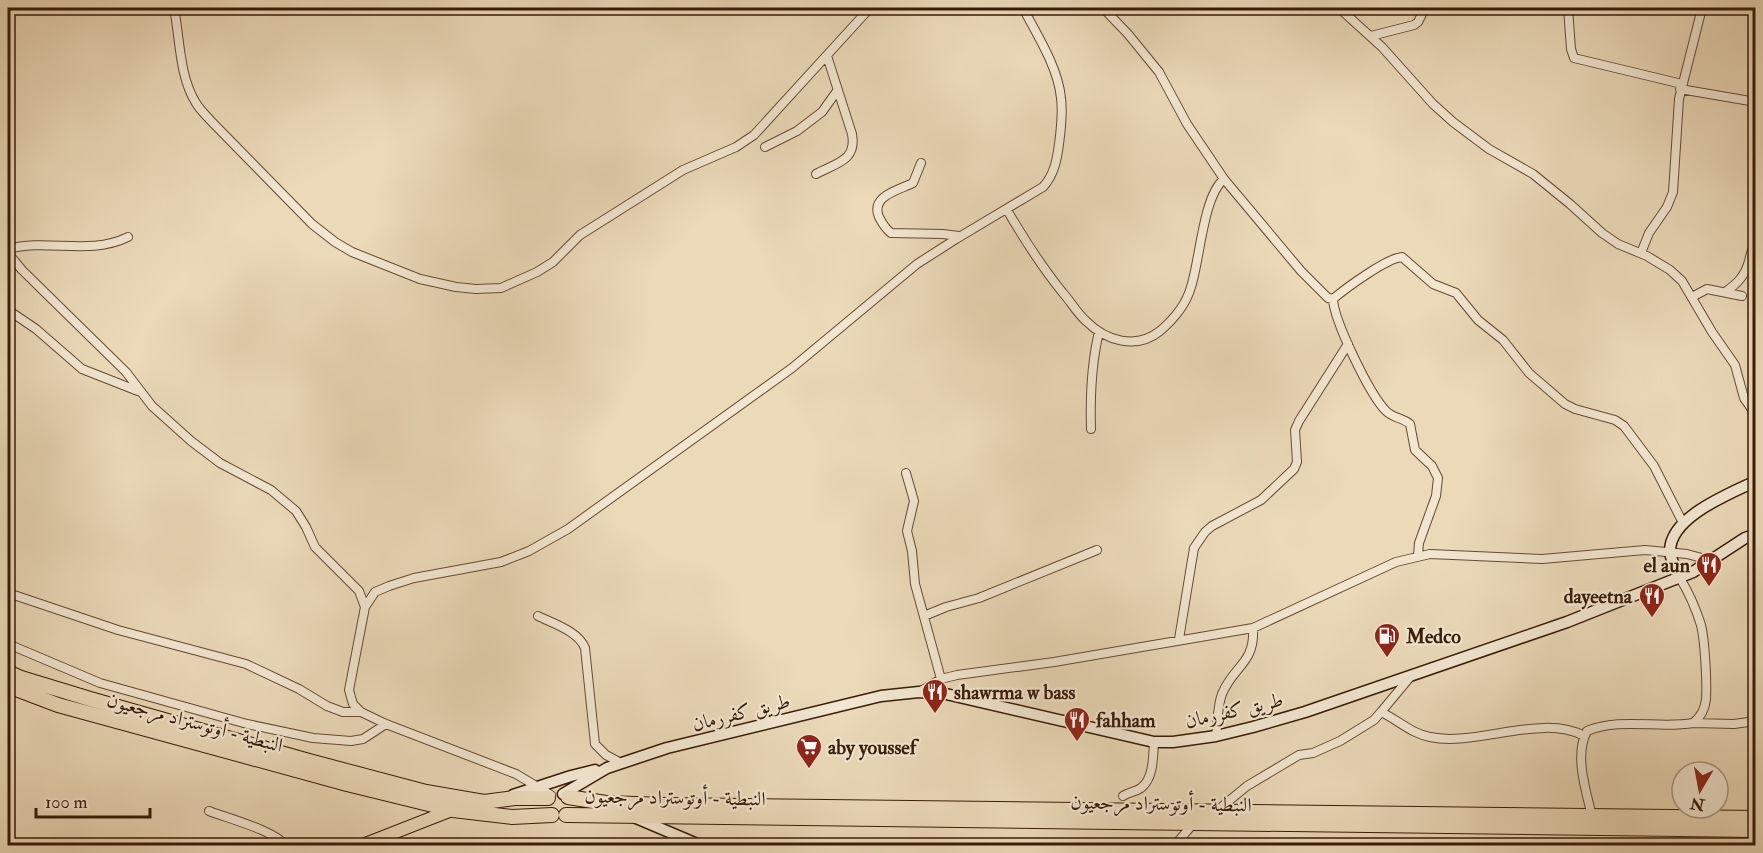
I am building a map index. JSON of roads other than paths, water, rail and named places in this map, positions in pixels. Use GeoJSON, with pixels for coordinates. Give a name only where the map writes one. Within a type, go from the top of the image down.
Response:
{"type":"FeatureCollection","features":[{"type":"Feature","properties":{"kind":"highway","name":"النبطية - أوتوستراد مرجعيون"},"geometry":{"type":"LineString","coordinates":[[8,672],[90,699],[426,792],[490,801],[554,794],[606,803],[667,805],[1755,818]]}},
{"type":"Feature","properties":{"kind":"highway","name":"النبطية - أوتوستراد مرجعيون"},"geometry":{"type":"LineString","coordinates":[[8,686],[58,705],[347,784],[453,810],[512,817],[552,815],[559,818],[566,815],[1755,830]]}},
{"type":"Feature","properties":{"kind":"highway"},"geometry":{"type":"LineString","coordinates":[[552,815],[546,806],[554,794],[570,809],[566,815]]}},
{"type":"Feature","properties":{"kind":"main road"},"geometry":{"type":"LineString","coordinates":[[1680,578],[1670,552],[1676,533],[1683,523],[1696,513],[1755,481]]}},
{"type":"Feature","properties":{"kind":"main road","name":"طريق كفررمان"},"geometry":{"type":"LineString","coordinates":[[554,794],[607,768],[667,748],[881,696],[919,692],[946,694],[1154,742],[1173,742],[1216,736],[1305,712],[1567,622],[1680,578],[1713,561],[1745,538],[1755,534]]}},
{"type":"Feature","properties":{"kind":"main road"},"geometry":{"type":"LineString","coordinates":[[554,794],[571,776],[607,768]]}},
{"type":"Feature","properties":{"kind":"main road"},"geometry":{"type":"LineString","coordinates":[[360,846],[381,842],[453,810],[490,801]]}},
{"type":"Feature","properties":{"kind":"main road"},"geometry":{"type":"LineString","coordinates":[[631,816],[702,846]]}},
{"type":"Feature","properties":{"kind":"street"},"geometry":{"type":"LineString","coordinates":[[174,8],[183,66],[196,104],[312,224],[344,247],[369,259],[420,279],[476,290],[501,288],[537,272],[553,262],[580,236],[683,170],[736,147],[754,135],[870,8]]}},
{"type":"Feature","properties":{"kind":"street"},"geometry":{"type":"LineString","coordinates":[[554,794],[516,774],[386,724],[361,712],[354,705],[349,690],[365,607],[375,592],[389,586],[414,578],[501,562],[529,551],[568,529],[776,381],[900,278],[960,236],[1036,193],[1049,181],[1057,158],[1063,112],[1059,86],[1023,8]]}},
{"type":"Feature","properties":{"kind":"street"},"geometry":{"type":"LineString","coordinates":[[1103,8],[1128,33],[1159,72],[1187,124],[1224,179],[1301,271],[1328,298],[1334,298],[1394,257],[1407,260],[1433,284],[1456,293],[1478,320],[1503,340],[1529,373],[1564,404],[1615,420],[1624,426],[1654,466],[1683,523]]}},
{"type":"Feature","properties":{"kind":"street"},"geometry":{"type":"LineString","coordinates":[[1339,8],[1371,36],[1433,104],[1453,122],[1489,149],[1540,180],[1602,233],[1641,253],[1682,281],[1712,332],[1735,365],[1744,398],[1755,415]]}},
{"type":"Feature","properties":{"kind":"street"},"geometry":{"type":"LineString","coordinates":[[1371,36],[1414,25],[1425,8]]}},
{"type":"Feature","properties":{"kind":"street"},"geometry":{"type":"LineString","coordinates":[[1568,8],[1570,49],[1574,58],[1681,87],[1755,102]]}},
{"type":"Feature","properties":{"kind":"street"},"geometry":{"type":"LineString","coordinates":[[1641,253],[1649,233],[1667,207],[1673,192],[1677,112],[1681,87],[1702,8]]}},
{"type":"Feature","properties":{"kind":"street"},"geometry":{"type":"LineString","coordinates":[[816,174],[849,156],[853,151],[852,134],[827,56]]}},
{"type":"Feature","properties":{"kind":"street"},"geometry":{"type":"LineString","coordinates":[[765,147],[797,131],[817,117],[837,91]]}},
{"type":"Feature","properties":{"kind":"street"},"geometry":{"type":"LineString","coordinates":[[921,163],[913,183],[888,195],[877,205],[882,221],[891,232],[960,236]]}},
{"type":"Feature","properties":{"kind":"street"},"geometry":{"type":"LineString","coordinates":[[1006,210],[1026,244],[1084,320],[1099,332],[1119,341],[1143,341],[1157,334],[1183,308],[1191,289],[1212,197],[1219,183],[1224,179]]}},
{"type":"Feature","properties":{"kind":"street"},"geometry":{"type":"LineString","coordinates":[[128,237],[100,245],[33,245],[8,251],[22,270],[126,372],[152,406],[176,428],[210,457],[271,490],[296,511],[315,547],[359,591],[365,607]]}},
{"type":"Feature","properties":{"kind":"street"},"geometry":{"type":"LineString","coordinates":[[1725,292],[1742,278],[1755,243]]}},
{"type":"Feature","properties":{"kind":"street"},"geometry":{"type":"LineString","coordinates":[[1692,297],[1707,289],[1742,296]]}},
{"type":"Feature","properties":{"kind":"street"},"geometry":{"type":"LineString","coordinates":[[1334,298],[1337,315],[1348,344],[1377,400],[1391,416],[1410,424],[1415,450],[1436,471],[1438,478],[1436,496],[1419,543],[1418,555]]}},
{"type":"Feature","properties":{"kind":"street"},"geometry":{"type":"LineString","coordinates":[[8,310],[36,329],[82,369],[120,382],[142,393]]}},
{"type":"Feature","properties":{"kind":"street"},"geometry":{"type":"LineString","coordinates":[[1091,429],[1090,385],[1099,332]]}},
{"type":"Feature","properties":{"kind":"street"},"geometry":{"type":"LineString","coordinates":[[1179,639],[1192,559],[1198,542],[1212,526],[1261,500],[1294,469],[1297,462],[1295,430],[1348,344]]}},
{"type":"Feature","properties":{"kind":"street"},"geometry":{"type":"LineString","coordinates":[[906,472],[914,501],[907,531],[915,584],[941,679]]}},
{"type":"Feature","properties":{"kind":"street"},"geometry":{"type":"LineString","coordinates":[[924,616],[979,598],[1096,550]]}},
{"type":"Feature","properties":{"kind":"street"},"geometry":{"type":"LineString","coordinates":[[919,692],[941,679],[1253,628],[1396,562],[1418,555],[1444,553],[1542,559],[1645,550],[1670,552],[1713,561]]}},
{"type":"Feature","properties":{"kind":"street"},"geometry":{"type":"LineString","coordinates":[[1680,578],[1698,616],[1702,635],[1706,700],[1700,716],[1693,723]]}},
{"type":"Feature","properties":{"kind":"street"},"geometry":{"type":"LineString","coordinates":[[8,593],[118,630],[246,664],[299,689],[327,706],[343,712],[361,712]]}},
{"type":"Feature","properties":{"kind":"street"},"geometry":{"type":"LineString","coordinates":[[538,616],[576,635],[582,641],[585,648],[596,744],[606,755],[621,763]]}},
{"type":"Feature","properties":{"kind":"street"},"geometry":{"type":"LineString","coordinates":[[1216,736],[1218,708],[1222,695],[1249,656],[1254,643],[1253,628]]}},
{"type":"Feature","properties":{"kind":"street"},"geometry":{"type":"LineString","coordinates":[[8,644],[100,683],[247,724],[313,738],[351,741],[363,739],[386,724]]}},
{"type":"Feature","properties":{"kind":"street"},"geometry":{"type":"LineString","coordinates":[[1214,812],[1226,805],[1247,786],[1299,755],[1313,753],[1340,741],[1374,720],[1413,674]]}},
{"type":"Feature","properties":{"kind":"street"},"geometry":{"type":"LineString","coordinates":[[1381,712],[1410,730],[1432,738],[1452,739],[1534,729],[1570,730],[1584,736]]}},
{"type":"Feature","properties":{"kind":"street"},"geometry":{"type":"LineString","coordinates":[[1592,816],[1581,757],[1584,736],[1590,729],[1608,725],[1734,724],[1755,721]]}},
{"type":"Feature","properties":{"kind":"street"},"geometry":{"type":"LineString","coordinates":[[243,742],[247,724]]}},
{"type":"Feature","properties":{"kind":"street"},"geometry":{"type":"LineString","coordinates":[[1123,796],[1140,789],[1149,779],[1154,742]]}},
{"type":"Feature","properties":{"kind":"street"},"geometry":{"type":"LineString","coordinates":[[208,811],[260,830],[281,840],[286,846]]}},
{"type":"Feature","properties":{"kind":"street"},"geometry":{"type":"LineString","coordinates":[[1174,846],[1195,822]]}},
{"type":"Feature","properties":{"kind":"place","name":"el aun"},"geometry":{"type":"Point","coordinates":[1709,588]}},
{"type":"Feature","properties":{"kind":"place","name":"dayeetna"},"geometry":{"type":"Point","coordinates":[1652,619]}},
{"type":"Feature","properties":{"kind":"place","name":"Medco"},"geometry":{"type":"Point","coordinates":[1387,659]}},
{"type":"Feature","properties":{"kind":"place","name":"shawrma w bass"},"geometry":{"type":"Point","coordinates":[935,715]}},
{"type":"Feature","properties":{"kind":"place","name":"fahham"},"geometry":{"type":"Point","coordinates":[1077,743]}},
{"type":"Feature","properties":{"kind":"place","name":"aby youssef"},"geometry":{"type":"Point","coordinates":[809,770]}}]}
